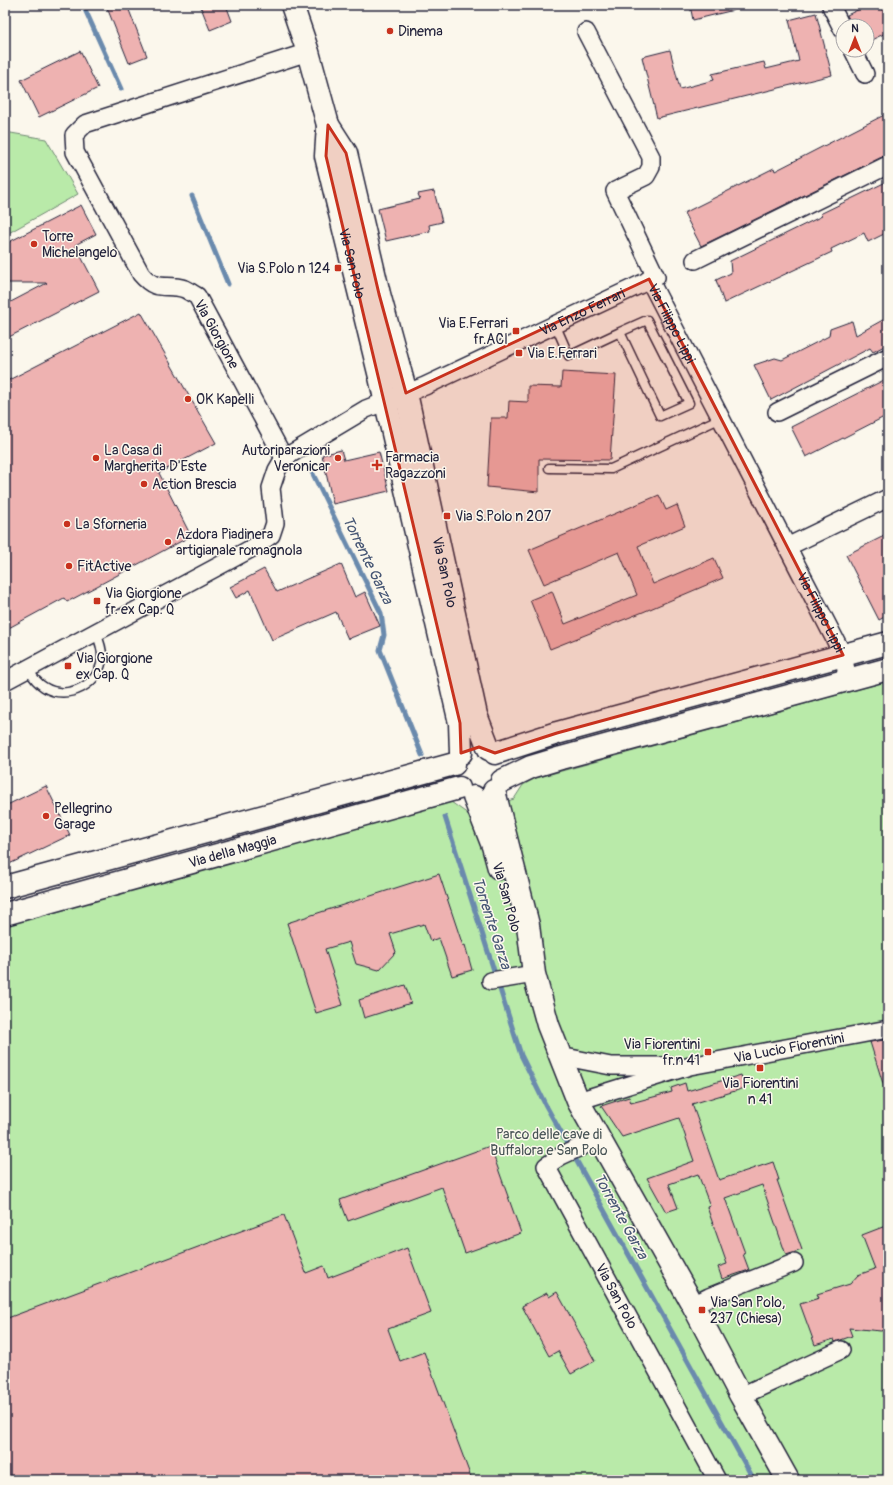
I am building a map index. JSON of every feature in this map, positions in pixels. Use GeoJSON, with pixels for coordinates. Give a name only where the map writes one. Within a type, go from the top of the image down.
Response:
{"type":"FeatureCollection","features":[{"type":"Feature","properties":{"kind":"main road","name":"Via San Polo"},"geometry":{"type":"LineString","coordinates":[[292,5],[308,52],[328,125],[346,153],[379,294],[406,393],[476,715],[492,751],[503,766],[503,773],[482,789]]}},
{"type":"Feature","properties":{"kind":"main road","name":"Via San Polo"},"geometry":{"type":"LineString","coordinates":[[328,125],[326,156],[386,400],[460,723],[458,759],[454,778],[482,789]]}},
{"type":"Feature","properties":{"kind":"main road"},"geometry":{"type":"LineString","coordinates":[[458,759],[470,748],[479,747],[492,751],[888,643]]}},
{"type":"Feature","properties":{"kind":"main road","name":"Via della Maggia"},"geometry":{"type":"LineString","coordinates":[[5,914],[482,789],[531,767],[560,758],[888,669]]}},
{"type":"Feature","properties":{"kind":"main road","name":"Via della Maggia"},"geometry":{"type":"LineString","coordinates":[[5,887],[458,759]]}},
{"type":"Feature","properties":{"kind":"main road","name":"Via San Polo"},"geometry":{"type":"LineString","coordinates":[[482,789],[493,846],[515,928],[534,974],[548,1025],[578,1101],[591,1143],[692,1304],[788,1480]]}},
{"type":"Feature","properties":{"kind":"street"},"geometry":{"type":"LineString","coordinates":[[832,5],[831,6],[837,18]]}},
{"type":"Feature","properties":{"kind":"street","name":"Via Filippo Lippi"},"geometry":{"type":"LineString","coordinates":[[586,32],[651,157],[651,167],[646,176],[615,191],[656,277],[649,279],[843,655],[848,680]]}},
{"type":"Feature","properties":{"kind":"street","name":"Via Giorgione"},"geometry":{"type":"LineString","coordinates":[[284,458],[197,296],[185,289],[157,286],[148,283],[141,274],[75,152],[74,135],[85,124],[308,52]]}},
{"type":"Feature","properties":{"kind":"street"},"geometry":{"type":"LineString","coordinates":[[857,58],[865,74]]}},
{"type":"Feature","properties":{"kind":"street"},"geometry":{"type":"LineString","coordinates":[[695,260],[888,165]]}},
{"type":"Feature","properties":{"kind":"street","name":"Via Enzo Ferrari"},"geometry":{"type":"LineString","coordinates":[[406,393],[649,279]]}},
{"type":"Feature","properties":{"kind":"street"},"geometry":{"type":"LineString","coordinates":[[777,412],[888,357]]}},
{"type":"Feature","properties":{"kind":"street"},"geometry":{"type":"LineString","coordinates":[[5,681],[256,546],[271,535],[275,523],[271,488],[277,470],[284,458],[366,409],[406,393]]}},
{"type":"Feature","properties":{"kind":"street"},"geometry":{"type":"LineString","coordinates":[[787,547],[888,498]]}},
{"type":"Feature","properties":{"kind":"street"},"geometry":{"type":"LineString","coordinates":[[491,980],[534,974]]}},
{"type":"Feature","properties":{"kind":"street","name":"Via Lucio Fiorentini"},"geometry":{"type":"LineString","coordinates":[[578,1101],[690,1066],[888,1029]]}},
{"type":"Feature","properties":{"kind":"street","name":"Via Lucio Fiorentini"},"geometry":{"type":"LineString","coordinates":[[560,1056],[611,1066],[690,1066]]}},
{"type":"Feature","properties":{"kind":"street","name":"Via San Polo"},"geometry":{"type":"LineString","coordinates":[[591,1143],[561,1156],[546,1166],[717,1480]]}},
{"type":"Feature","properties":{"kind":"street"},"geometry":{"type":"LineString","coordinates":[[692,1304],[794,1263]]}},
{"type":"Feature","properties":{"kind":"street"},"geometry":{"type":"LineString","coordinates":[[741,1396],[841,1350]]}},
{"type":"Feature","properties":{"kind":"lane"},"geometry":{"type":"LineString","coordinates":[[555,324],[569,356],[620,332],[647,320],[689,403],[660,416],[620,332]]}},
{"type":"Feature","properties":{"kind":"lane"},"geometry":{"type":"LineString","coordinates":[[549,468],[611,469],[721,418]]}},
{"type":"Feature","properties":{"kind":"lane"},"geometry":{"type":"LineString","coordinates":[[28,669],[35,680],[45,688],[57,692],[70,692],[82,688],[92,681],[99,670],[102,657],[101,644],[96,633]]}},
{"type":"Feature","properties":{"kind":"highlighted area"},"geometry":{"type":"Polygon","coordinates":[[[328,125],[346,153],[379,294],[406,393],[649,279],[843,655],[557,733],[495,753],[479,747],[461,753],[460,723],[326,156],[328,125]]]}},
{"type":"Feature","properties":{"kind":"green space"},"geometry":{"type":"Polygon","coordinates":[[[5,132],[46,139],[78,194],[5,235],[5,132]]]}},
{"type":"Feature","properties":{"kind":"green space","name":"Parco delle cave di Buffalora e San Polo"},"geometry":{"type":"Polygon","coordinates":[[[888,681],[888,1480],[5,1480],[5,924],[451,802],[468,814],[514,799],[523,785],[536,778],[888,681]]]}},
{"type":"Feature","properties":{"kind":"building"},"geometry":{"type":"Polygon","coordinates":[[[106,5],[127,5],[147,56],[129,63],[106,5]]]}},
{"type":"Feature","properties":{"kind":"building"},"geometry":{"type":"Polygon","coordinates":[[[200,5],[226,5],[232,21],[210,30],[200,5]]]}},
{"type":"Feature","properties":{"kind":"building"},"geometry":{"type":"Polygon","coordinates":[[[690,5],[733,5],[734,10],[693,20],[690,5]]]}},
{"type":"Feature","properties":{"kind":"building"},"geometry":{"type":"Polygon","coordinates":[[[868,5],[888,5],[888,32],[875,38],[875,18],[848,18],[847,15],[868,5]]]}},
{"type":"Feature","properties":{"kind":"building"},"geometry":{"type":"Polygon","coordinates":[[[816,13],[832,75],[657,118],[642,57],[670,50],[680,89],[714,80],[712,74],[764,62],[766,69],[799,61],[789,20],[816,13]]]}},
{"type":"Feature","properties":{"kind":"building"},"geometry":{"type":"Polygon","coordinates":[[[80,51],[98,88],[39,117],[21,80],[80,51]]]}},
{"type":"Feature","properties":{"kind":"building"},"geometry":{"type":"Polygon","coordinates":[[[888,113],[888,154],[701,246],[684,213],[774,168],[775,171],[888,113]]]}},
{"type":"Feature","properties":{"kind":"building"},"geometry":{"type":"Polygon","coordinates":[[[888,181],[888,232],[868,242],[864,233],[831,249],[832,252],[724,303],[716,280],[731,273],[730,261],[822,216],[820,214],[888,181]]]}},
{"type":"Feature","properties":{"kind":"building"},"geometry":{"type":"Polygon","coordinates":[[[434,191],[442,222],[429,225],[430,231],[386,241],[378,209],[420,199],[418,194],[434,191]]]}},
{"type":"Feature","properties":{"kind":"building"},"geometry":{"type":"Polygon","coordinates":[[[81,205],[96,234],[75,245],[99,291],[5,339],[5,305],[47,283],[5,283],[5,244],[81,205]]]}},
{"type":"Feature","properties":{"kind":"building","name":"La Casa di Margherita D'Este"},"geometry":{"type":"Polygon","coordinates":[[[141,312],[216,443],[159,473],[191,536],[67,602],[64,598],[5,630],[5,382],[141,312]]]}},
{"type":"Feature","properties":{"kind":"building"},"geometry":{"type":"Polygon","coordinates":[[[888,317],[888,344],[873,352],[870,348],[771,400],[754,365],[775,358],[782,360],[829,336],[830,329],[852,321],[856,335],[888,317]]]}},
{"type":"Feature","properties":{"kind":"building"},"geometry":{"type":"Polygon","coordinates":[[[562,372],[616,375],[610,460],[539,459],[539,492],[487,487],[491,418],[508,418],[509,401],[528,402],[528,386],[561,387],[562,372]]]}},
{"type":"Feature","properties":{"kind":"building"},"geometry":{"type":"Polygon","coordinates":[[[888,378],[888,415],[806,457],[791,427],[888,378]]]}},
{"type":"Feature","properties":{"kind":"building"},"geometry":{"type":"Polygon","coordinates":[[[341,450],[344,460],[379,452],[389,491],[333,504],[322,455],[341,450]]]}},
{"type":"Feature","properties":{"kind":"building"},"geometry":{"type":"Polygon","coordinates":[[[659,495],[666,510],[677,505],[685,526],[638,546],[653,584],[714,558],[723,578],[550,649],[530,600],[552,591],[565,624],[637,595],[619,552],[544,584],[529,550],[659,495]]]}},
{"type":"Feature","properties":{"kind":"building"},"geometry":{"type":"Polygon","coordinates":[[[888,534],[888,615],[879,620],[846,555],[888,534]]]}},
{"type":"Feature","properties":{"kind":"building"},"geometry":{"type":"Polygon","coordinates":[[[341,564],[355,597],[365,592],[380,626],[348,639],[336,612],[272,640],[250,590],[236,598],[230,587],[264,569],[277,592],[341,564]]]}},
{"type":"Feature","properties":{"kind":"building"},"geometry":{"type":"Polygon","coordinates":[[[46,786],[70,835],[5,866],[5,806],[46,786]]]}},
{"type":"Feature","properties":{"kind":"building"},"geometry":{"type":"Polygon","coordinates":[[[439,874],[463,946],[465,945],[472,970],[452,976],[439,938],[430,941],[424,924],[390,934],[396,952],[379,970],[356,964],[349,942],[325,949],[343,1005],[316,1013],[287,923],[439,874]]]}},
{"type":"Feature","properties":{"kind":"building"},"geometry":{"type":"Polygon","coordinates":[[[405,985],[411,1003],[364,1018],[359,1000],[405,985]]]}},
{"type":"Feature","properties":{"kind":"building"},"geometry":{"type":"Polygon","coordinates":[[[885,1040],[888,1050],[888,1090],[885,1090],[870,1042],[885,1040]]]}},
{"type":"Feature","properties":{"kind":"building"},"geometry":{"type":"Polygon","coordinates":[[[741,1075],[745,1088],[692,1104],[719,1180],[773,1162],[779,1180],[777,1180],[802,1250],[786,1255],[762,1185],[725,1198],[745,1253],[743,1254],[749,1270],[722,1279],[718,1267],[727,1264],[707,1207],[710,1206],[698,1174],[669,1184],[678,1208],[666,1212],[647,1178],[694,1161],[679,1118],[622,1137],[601,1106],[629,1097],[631,1103],[672,1092],[671,1088],[685,1083],[687,1091],[741,1075]]]}},
{"type":"Feature","properties":{"kind":"building"},"geometry":{"type":"Polygon","coordinates":[[[490,1146],[521,1233],[465,1253],[442,1187],[348,1221],[340,1200],[490,1146]]]}},
{"type":"Feature","properties":{"kind":"building"},"geometry":{"type":"Polygon","coordinates":[[[284,1215],[306,1273],[324,1266],[328,1278],[407,1248],[431,1313],[388,1329],[400,1361],[424,1352],[472,1480],[5,1480],[5,1319],[284,1215]]]}},
{"type":"Feature","properties":{"kind":"building"},"geometry":{"type":"Polygon","coordinates":[[[888,1225],[888,1328],[881,1331],[849,1328],[852,1336],[835,1342],[834,1339],[815,1345],[800,1304],[819,1298],[817,1294],[850,1284],[858,1275],[875,1269],[862,1235],[888,1225]]]}},
{"type":"Feature","properties":{"kind":"building"},"geometry":{"type":"Polygon","coordinates":[[[557,1292],[595,1361],[571,1374],[558,1351],[549,1356],[522,1306],[547,1293],[549,1297],[557,1292]]]}},
{"type":"Feature","properties":{"kind":"waterway","name":"Torrente Garza"},"geometry":{"type":"LineString","coordinates":[[83,5],[121,89]]}},
{"type":"Feature","properties":{"kind":"waterway","name":"Torrente Garza"},"geometry":{"type":"LineString","coordinates":[[192,196],[228,284]]}},
{"type":"Feature","properties":{"kind":"waterway","name":"Torrente Garza"},"geometry":{"type":"LineString","coordinates":[[310,468],[381,613],[384,635],[380,650],[422,755]]}},
{"type":"Feature","properties":{"kind":"waterway","name":"Torrente Garza"},"geometry":{"type":"LineString","coordinates":[[445,817],[521,1055],[545,1104],[754,1480]]}},
{"type":"Feature","properties":{"kind":"place","name":"Dinema"},"geometry":{"type":"Point","coordinates":[390,31]}},
{"type":"Feature","properties":{"kind":"place","name":"Torre Michelangelo"},"geometry":{"type":"Point","coordinates":[34,244]}},
{"type":"Feature","properties":{"kind":"place","name":"Via S.Polo n 124"},"geometry":{"type":"Point","coordinates":[338,268]}},
{"type":"Feature","properties":{"kind":"place","name":"Via E.Ferrari fr.ACI"},"geometry":{"type":"Point","coordinates":[516,331]}},
{"type":"Feature","properties":{"kind":"place","name":"Via E.Ferrari"},"geometry":{"type":"Point","coordinates":[519,353]}},
{"type":"Feature","properties":{"kind":"place","name":"OK Kapelli"},"geometry":{"type":"Point","coordinates":[188,399]}},
{"type":"Feature","properties":{"kind":"place","name":"La Casa di Margherita D'Este"},"geometry":{"type":"Point","coordinates":[96,458]}},
{"type":"Feature","properties":{"kind":"place","name":"Autoriparazioni Veronicar"},"geometry":{"type":"Point","coordinates":[338,458]}},
{"type":"Feature","properties":{"kind":"place","name":"Farmacia Ragazzoni"},"geometry":{"type":"Point","coordinates":[377,465]}},
{"type":"Feature","properties":{"kind":"place","name":"Action Brescia"},"geometry":{"type":"Point","coordinates":[144,484]}},
{"type":"Feature","properties":{"kind":"place","name":"Via S.Polo n 207"},"geometry":{"type":"Point","coordinates":[447,516]}},
{"type":"Feature","properties":{"kind":"place","name":"La Sforneria"},"geometry":{"type":"Point","coordinates":[67,524]}},
{"type":"Feature","properties":{"kind":"place","name":"Azdora Piadinera artigianale romagnola"},"geometry":{"type":"Point","coordinates":[168,542]}},
{"type":"Feature","properties":{"kind":"place","name":"FitActive"},"geometry":{"type":"Point","coordinates":[69,566]}},
{"type":"Feature","properties":{"kind":"place","name":"Via Giorgione fr. ex Cap. Q"},"geometry":{"type":"Point","coordinates":[97,601]}},
{"type":"Feature","properties":{"kind":"place","name":"Via Giorgione ex Cap. Q"},"geometry":{"type":"Point","coordinates":[68,666]}},
{"type":"Feature","properties":{"kind":"place","name":"Pellegrino Garage"},"geometry":{"type":"Point","coordinates":[46,816]}},
{"type":"Feature","properties":{"kind":"place","name":"Via Fiorentini fr.n 41"},"geometry":{"type":"Point","coordinates":[708,1052]}},
{"type":"Feature","properties":{"kind":"place","name":"Via Fiorentini n 41"},"geometry":{"type":"Point","coordinates":[760,1068]}},
{"type":"Feature","properties":{"kind":"place","name":"Via San Polo, 237 (Chiesa)"},"geometry":{"type":"Point","coordinates":[702,1310]}}]}
